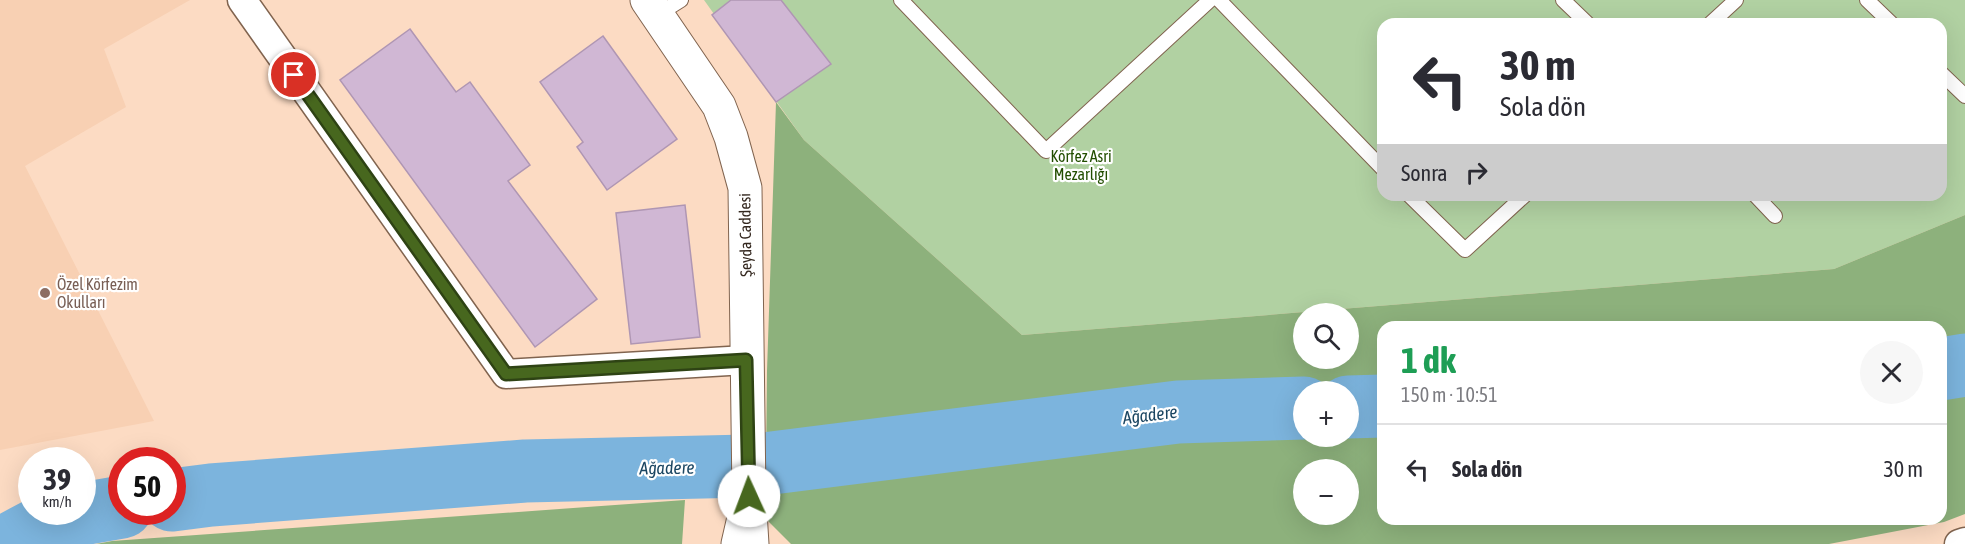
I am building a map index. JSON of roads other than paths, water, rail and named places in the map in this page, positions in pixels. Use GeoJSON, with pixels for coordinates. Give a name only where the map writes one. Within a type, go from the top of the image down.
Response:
{"type":"FeatureCollection","features":[{"type":"Feature","properties":{"kind":"main road","name":"Şeyda Caddesi"},"geometry":{"type":"LineString","coordinates":[[662,5],[719,106],[739,163],[745,188],[747,431],[752,544]]}},
{"type":"Feature","properties":{"kind":"main road","name":"Şeyda Caddesi"},"geometry":{"type":"LineString","coordinates":[[738,544],[749,496]]}},
{"type":"Feature","properties":{"kind":"street"},"geometry":{"type":"LineString","coordinates":[[242,0],[506,374],[746,360]]}},
{"type":"Feature","properties":{"kind":"street"},"geometry":{"type":"LineString","coordinates":[[1959,544],[1965,542]]}},
{"type":"Feature","properties":{"kind":"lane"},"geometry":{"type":"LineString","coordinates":[[901,0],[1046,151],[1210,0]]}},
{"type":"Feature","properties":{"kind":"lane"},"geometry":{"type":"LineString","coordinates":[[1219,0],[1377,163]]}},
{"type":"Feature","properties":{"kind":"lane"},"geometry":{"type":"LineString","coordinates":[[1563,0],[1582,18]]}},
{"type":"Feature","properties":{"kind":"lane"},"geometry":{"type":"LineString","coordinates":[[1716,18],[1736,0]]}},
{"type":"Feature","properties":{"kind":"lane"},"geometry":{"type":"LineString","coordinates":[[1867,0],[1886,18]]}},
{"type":"Feature","properties":{"kind":"lane"},"geometry":{"type":"LineString","coordinates":[[1947,79],[1965,96]]}},
{"type":"Feature","properties":{"kind":"lane"},"geometry":{"type":"LineString","coordinates":[[1415,201],[1465,250],[1518,201]]}},
{"type":"Feature","properties":{"kind":"lane"},"geometry":{"type":"LineString","coordinates":[[1761,201],[1775,216]]}},
{"type":"Feature","properties":{"kind":"waterway","name":"Ağadere"},"geometry":{"type":"LineString","coordinates":[[1947,368],[1965,365]]}},
{"type":"Feature","properties":{"kind":"waterway","name":"Ağadere"},"geometry":{"type":"LineString","coordinates":[[1359,407],[1377,406]]}},
{"type":"Feature","properties":{"kind":"waterway","name":"Ağadere"},"geometry":{"type":"LineString","coordinates":[[186,498],[525,471],[748,466],[1178,412],[1293,408]]}},
{"type":"Feature","properties":{"kind":"waterway","name":"Ağadere"},"geometry":{"type":"LineString","coordinates":[[10,544],[59,518],[108,509]]}},
{"type":"Feature","properties":{"kind":"place","name":"Özel Körfezim Okulları"},"geometry":{"type":"Point","coordinates":[45,293]}},
{"type":"Feature","properties":{"kind":"park label","name":"Körfez Asri Mezarlığı"},"geometry":{"type":"Point","coordinates":[1081,165]}}]}
